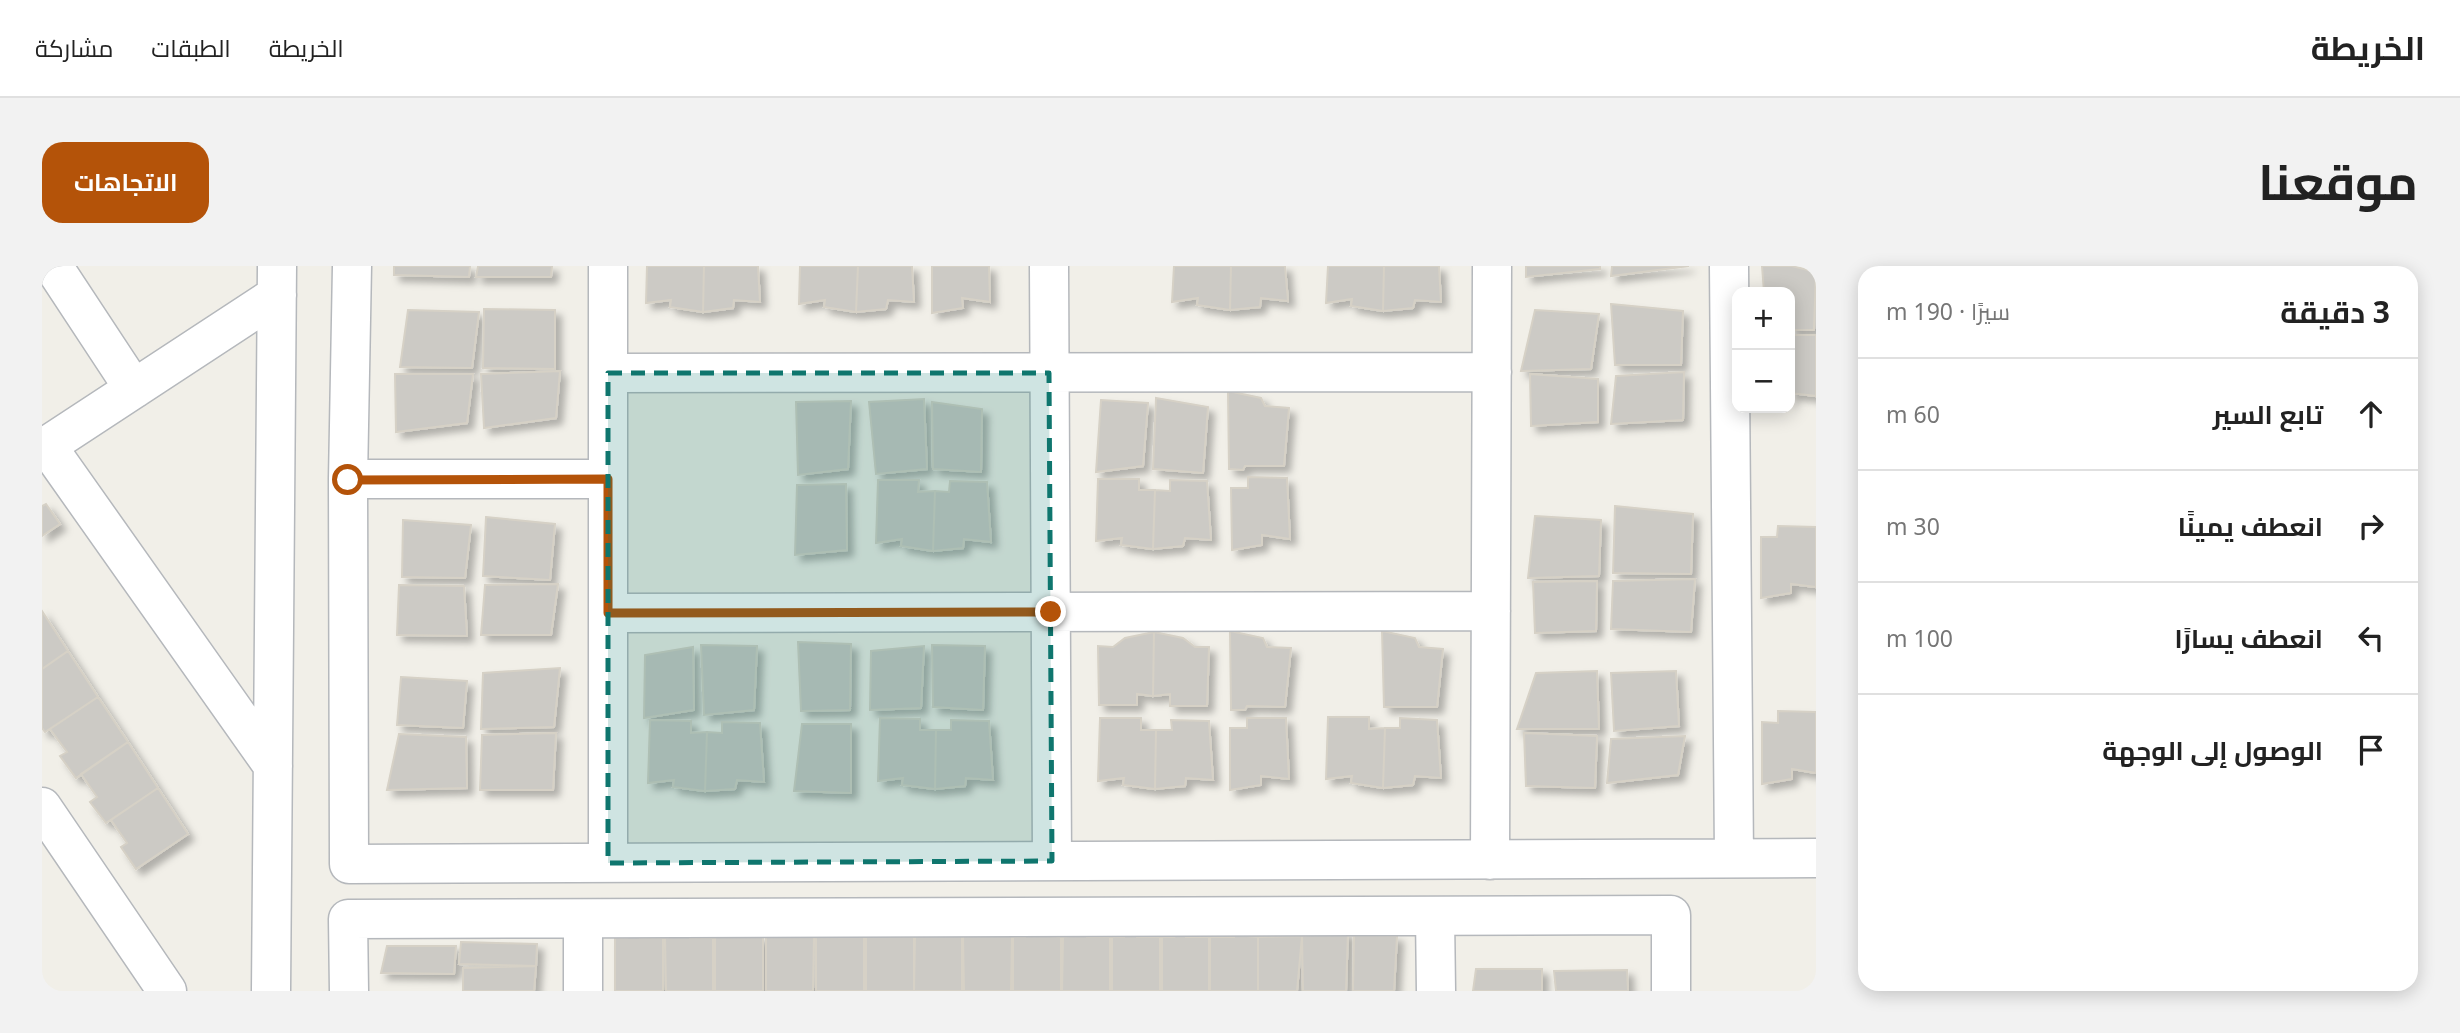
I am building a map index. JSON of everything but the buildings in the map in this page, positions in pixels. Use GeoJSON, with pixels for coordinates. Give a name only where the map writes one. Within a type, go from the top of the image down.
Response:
{"type":"FeatureCollection","features":[{"type":"Feature","properties":{"kind":"street"},"geometry":{"type":"LineString","coordinates":[[53,266],[134,388]]}},
{"type":"Feature","properties":{"kind":"street"},"geometry":{"type":"LineString","coordinates":[[352,266],[348,480],[349,864],[1816,858]]}},
{"type":"Feature","properties":{"kind":"street"},"geometry":{"type":"LineString","coordinates":[[608,266],[608,863]]}},
{"type":"Feature","properties":{"kind":"street"},"geometry":{"type":"LineString","coordinates":[[1049,266],[1052,861]]}},
{"type":"Feature","properties":{"kind":"street"},"geometry":{"type":"LineString","coordinates":[[1490,860],[1492,266]]}},
{"type":"Feature","properties":{"kind":"street"},"geometry":{"type":"LineString","coordinates":[[1730,266],[1734,858]]}},
{"type":"Feature","properties":{"kind":"street"},"geometry":{"type":"LineString","coordinates":[[273,766],[45,447],[134,388],[277,281]]}},
{"type":"Feature","properties":{"kind":"street"},"geometry":{"type":"LineString","coordinates":[[271,991],[277,281]]}},
{"type":"Feature","properties":{"kind":"street"},"geometry":{"type":"LineString","coordinates":[[608,373],[1492,372]]}},
{"type":"Feature","properties":{"kind":"street"},"geometry":{"type":"LineString","coordinates":[[348,480],[608,479]]}},
{"type":"Feature","properties":{"kind":"street"},"geometry":{"type":"LineString","coordinates":[[608,613],[1491,611]]}},
{"type":"Feature","properties":{"kind":"street"},"geometry":{"type":"LineString","coordinates":[[42,807],[167,991]]}},
{"type":"Feature","properties":{"kind":"street"},"geometry":{"type":"LineString","coordinates":[[348,991],[348,919],[1671,915],[1671,991]]}},
{"type":"Feature","properties":{"kind":"street"},"geometry":{"type":"LineString","coordinates":[[1435,916],[1436,991]]}},
{"type":"Feature","properties":{"kind":"street"},"geometry":{"type":"LineString","coordinates":[[583,919],[583,991]]}},
{"type":"Feature","properties":{"kind":"highlighted area"},"geometry":{"type":"Polygon","coordinates":[[[608,373],[1049,373],[1052,861],[608,863],[608,373]]]}},
{"type":"Feature","properties":{"kind":"route"},"geometry":{"type":"LineString","coordinates":[[348,480],[608,479],[608,613],[1051,612]]}}]}
